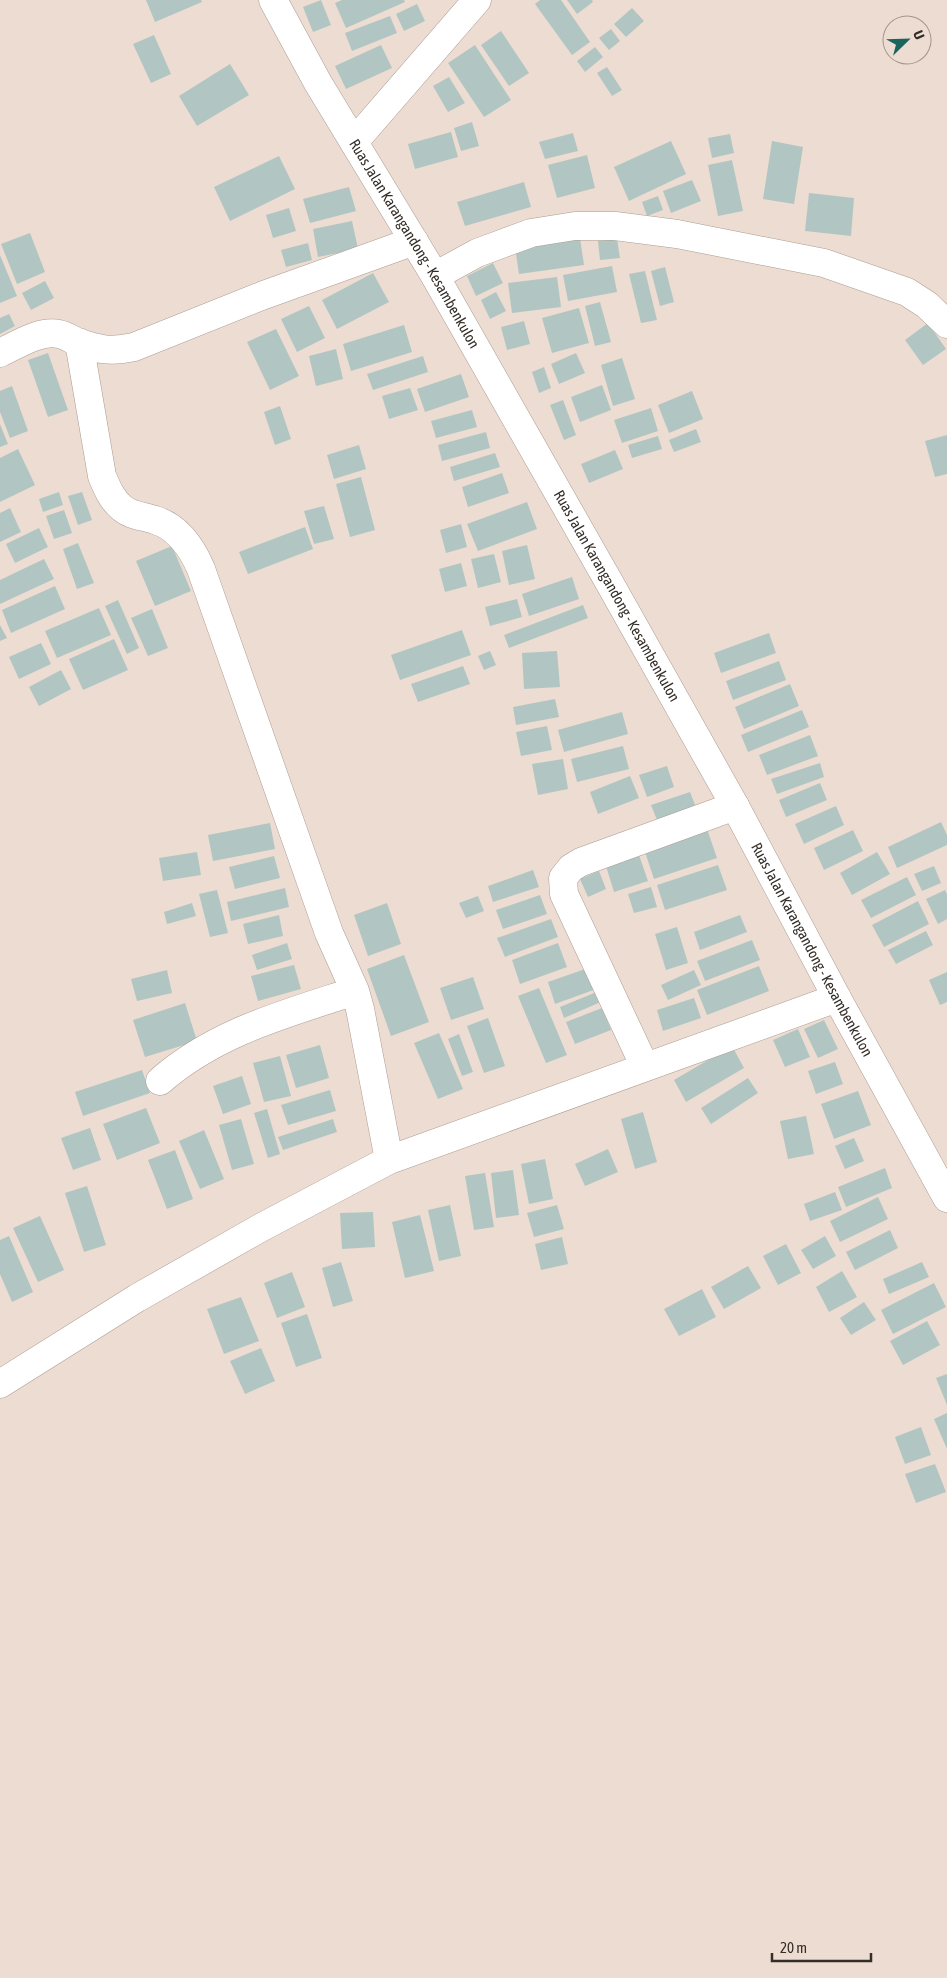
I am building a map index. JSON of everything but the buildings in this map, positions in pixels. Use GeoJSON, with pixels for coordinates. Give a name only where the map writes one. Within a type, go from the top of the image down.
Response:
{"type":"FeatureCollection","features":[{"type":"Feature","properties":{"kind":"street","name":"Ruas Jalan Karangandong - Kesambenkulon"},"geometry":{"type":"LineString","coordinates":[[273,0],[318,84],[435,276],[735,806],[837,998],[947,1198]]}},
{"type":"Feature","properties":{"kind":"street"},"geometry":{"type":"LineString","coordinates":[[354,142],[477,0]]}},
{"type":"Feature","properties":{"kind":"street"},"geometry":{"type":"LineString","coordinates":[[435,276],[477,253],[531,233],[575,226],[616,226],[677,234],[824,263],[907,292],[927,305],[947,324]]}},
{"type":"Feature","properties":{"kind":"street"},"geometry":{"type":"LineString","coordinates":[[0,353],[34,337],[46,334],[59,334],[78,342],[114,351],[134,347],[264,295],[414,241]]}},
{"type":"Feature","properties":{"kind":"street"},"geometry":{"type":"LineString","coordinates":[[78,342],[102,476],[108,489],[123,509],[136,515],[156,520],[172,529],[193,550],[201,569],[329,934],[355,991],[365,1028],[389,1160]]}},
{"type":"Feature","properties":{"kind":"street"},"geometry":{"type":"LineString","coordinates":[[645,1067],[564,894],[563,878],[571,868],[580,862],[735,806]]}},
{"type":"Feature","properties":{"kind":"street"},"geometry":{"type":"LineString","coordinates":[[160,1081],[176,1067],[243,1029],[355,991]]}},
{"type":"Feature","properties":{"kind":"street"},"geometry":{"type":"LineString","coordinates":[[0,1384],[137,1298],[262,1227],[389,1160],[837,998]]}}]}
